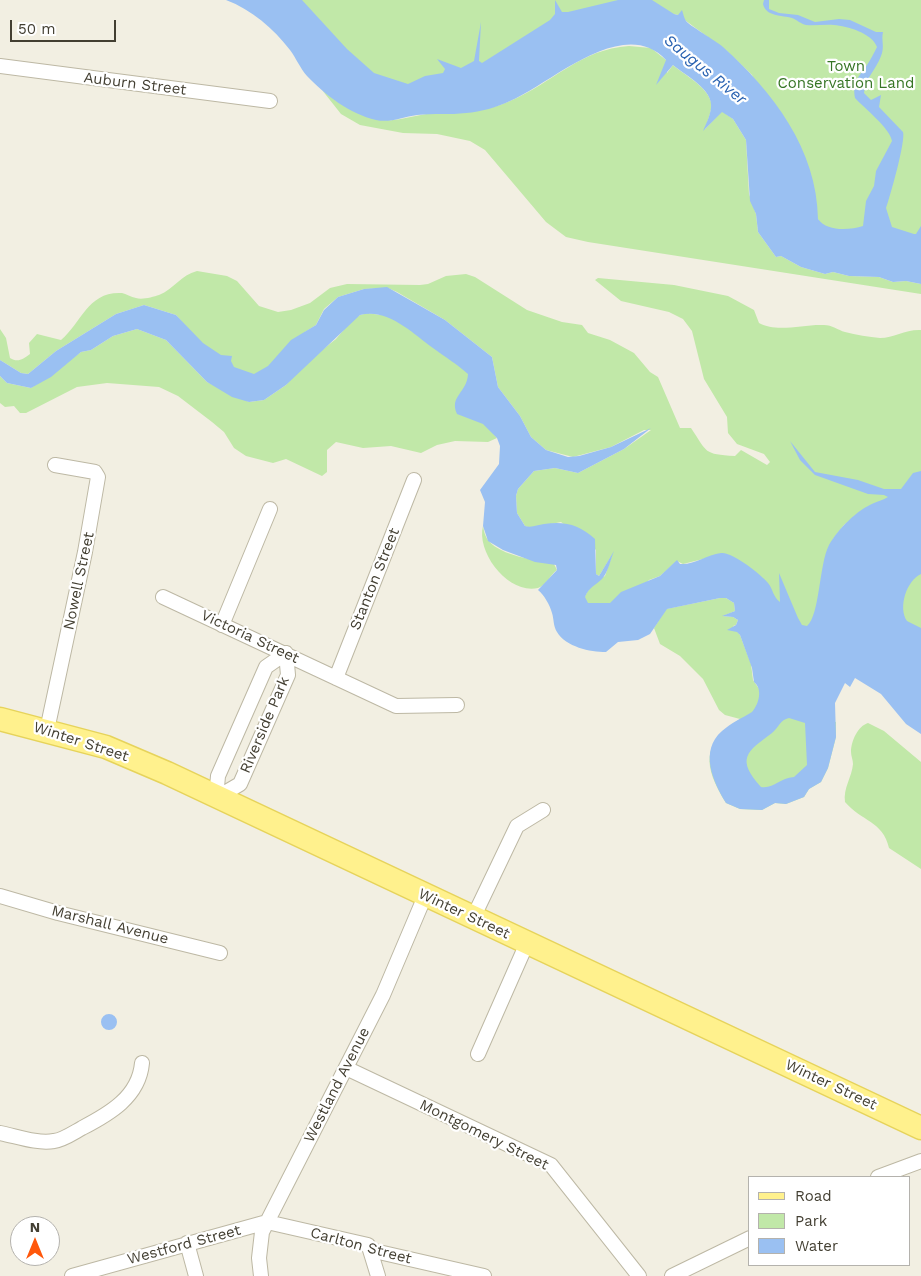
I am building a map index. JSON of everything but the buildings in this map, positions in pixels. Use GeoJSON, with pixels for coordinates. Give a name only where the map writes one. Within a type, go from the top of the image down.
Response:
{"type":"FeatureCollection","features":[{"type":"Feature","properties":{"kind":"main road","name":"Winter Street"},"geometry":{"type":"LineString","coordinates":[[0,719],[106,747],[921,1128]]}},
{"type":"Feature","properties":{"kind":"street","name":"Auburn Street"},"geometry":{"type":"LineString","coordinates":[[0,66],[270,101]]}},
{"type":"Feature","properties":{"kind":"street","name":"Nowell Street"},"geometry":{"type":"LineString","coordinates":[[47,730],[85,552],[98,477],[95,472],[54,465]]}},
{"type":"Feature","properties":{"kind":"street","name":"Stanton Street"},"geometry":{"type":"LineString","coordinates":[[336,678],[414,480]]}},
{"type":"Feature","properties":{"kind":"street"},"geometry":{"type":"LineString","coordinates":[[222,624],[270,509]]}},
{"type":"Feature","properties":{"kind":"street","name":"Victoria Street"},"geometry":{"type":"LineString","coordinates":[[163,597],[396,706],[457,705]]}},
{"type":"Feature","properties":{"kind":"street","name":"Riverside Park"},"geometry":{"type":"LineString","coordinates":[[286,654],[288,675],[240,784],[216,798],[218,776],[266,667],[286,654]]}},
{"type":"Feature","properties":{"kind":"street"},"geometry":{"type":"LineString","coordinates":[[473,918],[517,826],[543,810]]}},
{"type":"Feature","properties":{"kind":"street","name":"Marshall Avenue"},"geometry":{"type":"LineString","coordinates":[[0,896],[67,915],[220,953]]}},
{"type":"Feature","properties":{"kind":"street","name":"Westland Avenue"},"geometry":{"type":"LineString","coordinates":[[261,1276],[259,1252],[262,1232],[382,995],[425,896]]}},
{"type":"Feature","properties":{"kind":"street"},"geometry":{"type":"LineString","coordinates":[[478,1054],[527,943]]}},
{"type":"Feature","properties":{"kind":"street"},"geometry":{"type":"LineString","coordinates":[[0,1132],[53,1142],[104,1117],[120,1104],[137,1085],[142,1064]]}},
{"type":"Feature","properties":{"kind":"street","name":"Montgomery Street"},"geometry":{"type":"LineString","coordinates":[[346,1068],[550,1165],[639,1276]]}},
{"type":"Feature","properties":{"kind":"street"},"geometry":{"type":"LineString","coordinates":[[881,1176],[921,1161]]}},
{"type":"Feature","properties":{"kind":"street","name":"Westford Street"},"geometry":{"type":"LineString","coordinates":[[72,1276],[267,1222]]}},
{"type":"Feature","properties":{"kind":"street","name":"Carlton Street"},"geometry":{"type":"LineString","coordinates":[[267,1222],[368,1245],[370,1250],[484,1276]]}},
{"type":"Feature","properties":{"kind":"street"},"geometry":{"type":"LineString","coordinates":[[672,1276],[748,1239]]}},
{"type":"Feature","properties":{"kind":"street"},"geometry":{"type":"LineString","coordinates":[[187,1243],[196,1276]]}},
{"type":"Feature","properties":{"kind":"street"},"geometry":{"type":"LineString","coordinates":[[370,1250],[378,1276]]}},
{"type":"Feature","properties":{"kind":"green space","name":"Town Conservation Land"},"geometry":{"type":"Polygon","coordinates":[[[291,0],[921,0],[921,238],[823,230],[752,75],[728,52],[678,15],[674,14],[478,71],[404,85],[376,79],[291,0]]]}},
{"type":"Feature","properties":{"kind":"green space"},"geometry":{"type":"Polygon","coordinates":[[[629,46],[651,48],[666,60],[667,73],[673,65],[705,91],[711,102],[711,112],[705,129],[722,111],[733,119],[746,140],[749,194],[756,214],[758,232],[776,257],[781,256],[801,267],[825,274],[833,272],[849,276],[879,277],[893,282],[906,281],[921,284],[921,294],[566,237],[546,222],[485,150],[470,141],[437,134],[403,133],[360,125],[341,114],[322,90],[356,111],[386,120],[473,111],[501,105],[525,94],[567,68],[596,53],[612,48],[629,46]]]}},
{"type":"Feature","properties":{"kind":"green space"},"geometry":{"type":"Polygon","coordinates":[[[197,271],[227,276],[237,281],[259,306],[278,312],[291,310],[310,303],[330,288],[347,284],[420,285],[428,284],[446,276],[466,274],[475,277],[527,310],[562,322],[582,325],[588,333],[610,340],[634,353],[650,372],[658,377],[680,428],[691,428],[707,451],[735,456],[741,450],[767,465],[770,462],[764,454],[737,444],[728,433],[727,417],[704,379],[692,331],[683,319],[669,312],[621,301],[595,280],[598,278],[674,285],[728,296],[754,310],[759,323],[766,326],[782,328],[827,325],[849,333],[880,338],[921,330],[921,480],[893,497],[860,512],[844,525],[833,539],[827,584],[810,632],[707,558],[683,564],[677,561],[660,576],[649,580],[631,601],[578,611],[587,592],[596,581],[605,576],[612,555],[599,576],[596,574],[596,550],[561,522],[531,528],[525,526],[517,513],[516,496],[518,489],[534,471],[555,468],[578,473],[624,449],[651,430],[644,430],[611,447],[573,457],[546,450],[531,437],[520,416],[498,387],[492,357],[445,320],[388,288],[364,289],[338,297],[324,309],[316,325],[305,332],[290,356],[237,385],[176,315],[144,305],[116,314],[56,351],[28,374],[21,373],[0,360],[0,329],[6,338],[10,358],[20,360],[30,354],[29,343],[37,334],[61,340],[93,302],[101,297],[122,293],[138,299],[154,297],[197,271]]]}},
{"type":"Feature","properties":{"kind":"green space"},"geometry":{"type":"Polygon","coordinates":[[[368,313],[380,315],[383,313],[463,359],[488,427],[497,438],[488,442],[455,441],[437,445],[421,453],[391,446],[363,448],[336,442],[327,450],[327,472],[322,476],[286,459],[273,463],[246,456],[234,448],[224,432],[212,422],[178,396],[159,387],[107,383],[77,387],[26,413],[20,413],[14,406],[5,407],[0,403],[0,376],[7,383],[31,388],[81,352],[91,350],[113,336],[137,329],[166,340],[207,382],[249,402],[264,400],[286,385],[303,365],[336,339],[351,321],[360,315],[368,313]]]}},
{"type":"Feature","properties":{"kind":"green space"},"geometry":{"type":"Polygon","coordinates":[[[483,526],[487,538],[494,546],[519,557],[554,564],[557,570],[544,585],[538,588],[516,585],[497,570],[490,559],[482,537],[483,526]]]}},
{"type":"Feature","properties":{"kind":"green space"},"geometry":{"type":"Polygon","coordinates":[[[921,532],[921,636],[894,618],[921,532]]]}},
{"type":"Feature","properties":{"kind":"green space"},"geometry":{"type":"Polygon","coordinates":[[[726,598],[734,603],[735,611],[723,616],[733,617],[738,620],[736,625],[733,626],[740,635],[751,664],[753,680],[777,715],[836,722],[836,737],[828,768],[821,782],[809,789],[804,797],[786,804],[775,803],[762,810],[740,809],[726,803],[713,778],[710,756],[712,746],[718,737],[740,719],[725,715],[719,710],[703,679],[680,656],[660,644],[654,628],[666,609],[726,598]]]}},
{"type":"Feature","properties":{"kind":"green space"},"geometry":{"type":"Polygon","coordinates":[[[868,723],[884,731],[921,762],[921,869],[889,848],[882,832],[845,802],[845,792],[853,764],[852,743],[861,727],[868,723]]]}},
{"type":"Feature","properties":{"kind":"water","name":"Saugus River"},"geometry":{"type":"Polygon","coordinates":[[[226,0],[302,0],[347,49],[374,73],[408,84],[425,76],[443,73],[445,69],[437,59],[461,68],[474,61],[481,22],[479,61],[482,63],[550,20],[555,14],[555,0],[562,12],[618,0],[652,0],[678,15],[682,10],[686,21],[723,47],[759,83],[775,103],[801,146],[810,169],[816,193],[818,219],[827,226],[839,229],[863,226],[866,201],[874,186],[876,171],[892,141],[882,124],[855,98],[854,92],[857,80],[877,47],[865,34],[846,27],[806,25],[792,18],[775,15],[767,11],[763,4],[764,0],[769,0],[769,9],[779,13],[798,15],[815,22],[839,19],[850,20],[876,32],[883,32],[882,53],[866,83],[864,93],[871,100],[881,95],[879,107],[903,132],[900,157],[886,208],[892,227],[916,234],[921,226],[921,284],[906,281],[893,282],[879,277],[849,276],[833,272],[825,274],[801,267],[781,256],[776,257],[758,232],[756,214],[750,201],[746,140],[733,119],[722,112],[703,131],[711,108],[711,101],[708,95],[698,84],[673,65],[656,85],[666,60],[649,48],[629,45],[609,48],[566,68],[510,101],[489,109],[460,114],[417,115],[381,121],[357,113],[330,97],[307,76],[290,50],[269,27],[253,14],[226,0]]]}},
{"type":"Feature","properties":{"kind":"water"},"geometry":{"type":"Polygon","coordinates":[[[387,287],[445,320],[492,357],[498,387],[520,416],[531,437],[546,450],[568,457],[579,456],[611,447],[651,428],[624,449],[578,473],[555,468],[534,471],[518,489],[516,496],[517,513],[525,526],[532,527],[552,523],[572,525],[595,539],[596,574],[599,576],[614,551],[604,576],[591,588],[585,597],[588,603],[610,603],[621,592],[660,576],[677,560],[680,564],[685,564],[716,554],[726,553],[759,574],[768,583],[780,602],[779,573],[798,618],[802,625],[807,626],[815,611],[823,564],[829,545],[848,521],[861,510],[888,497],[868,494],[815,475],[800,460],[790,441],[815,472],[858,480],[884,489],[901,489],[913,473],[921,471],[921,574],[911,582],[905,595],[903,609],[907,621],[921,628],[921,734],[906,724],[881,694],[855,678],[850,687],[845,683],[835,703],[836,737],[828,768],[821,782],[809,789],[804,797],[786,804],[775,803],[762,810],[740,809],[726,803],[713,776],[710,757],[711,748],[715,739],[722,731],[752,712],[757,705],[759,692],[754,682],[752,668],[740,635],[737,632],[727,630],[736,625],[738,620],[733,617],[722,616],[735,611],[734,603],[726,598],[720,598],[667,609],[650,634],[638,640],[618,642],[606,652],[579,648],[561,637],[554,625],[550,607],[545,597],[538,590],[557,570],[556,565],[535,562],[503,550],[488,541],[483,526],[485,502],[480,490],[499,464],[500,446],[497,438],[483,424],[457,414],[455,403],[465,386],[468,374],[408,329],[390,318],[370,314],[360,315],[286,385],[264,400],[249,402],[232,397],[207,382],[166,340],[137,329],[113,336],[91,350],[81,352],[51,377],[31,388],[7,383],[0,376],[0,360],[21,373],[28,374],[56,351],[116,314],[144,305],[176,315],[203,343],[221,355],[232,356],[231,361],[234,367],[254,374],[268,366],[291,340],[316,325],[324,310],[338,297],[364,289],[387,287]],[[789,718],[786,719],[751,751],[747,757],[747,763],[753,777],[761,787],[770,786],[784,779],[794,777],[807,765],[805,723],[789,718]]]}},
{"type":"Feature","properties":{"kind":"water"},"geometry":{"type":"Polygon","coordinates":[[[109,1014],[115,1016],[117,1022],[115,1028],[109,1030],[103,1028],[101,1022],[103,1016],[109,1014]]]}}]}
